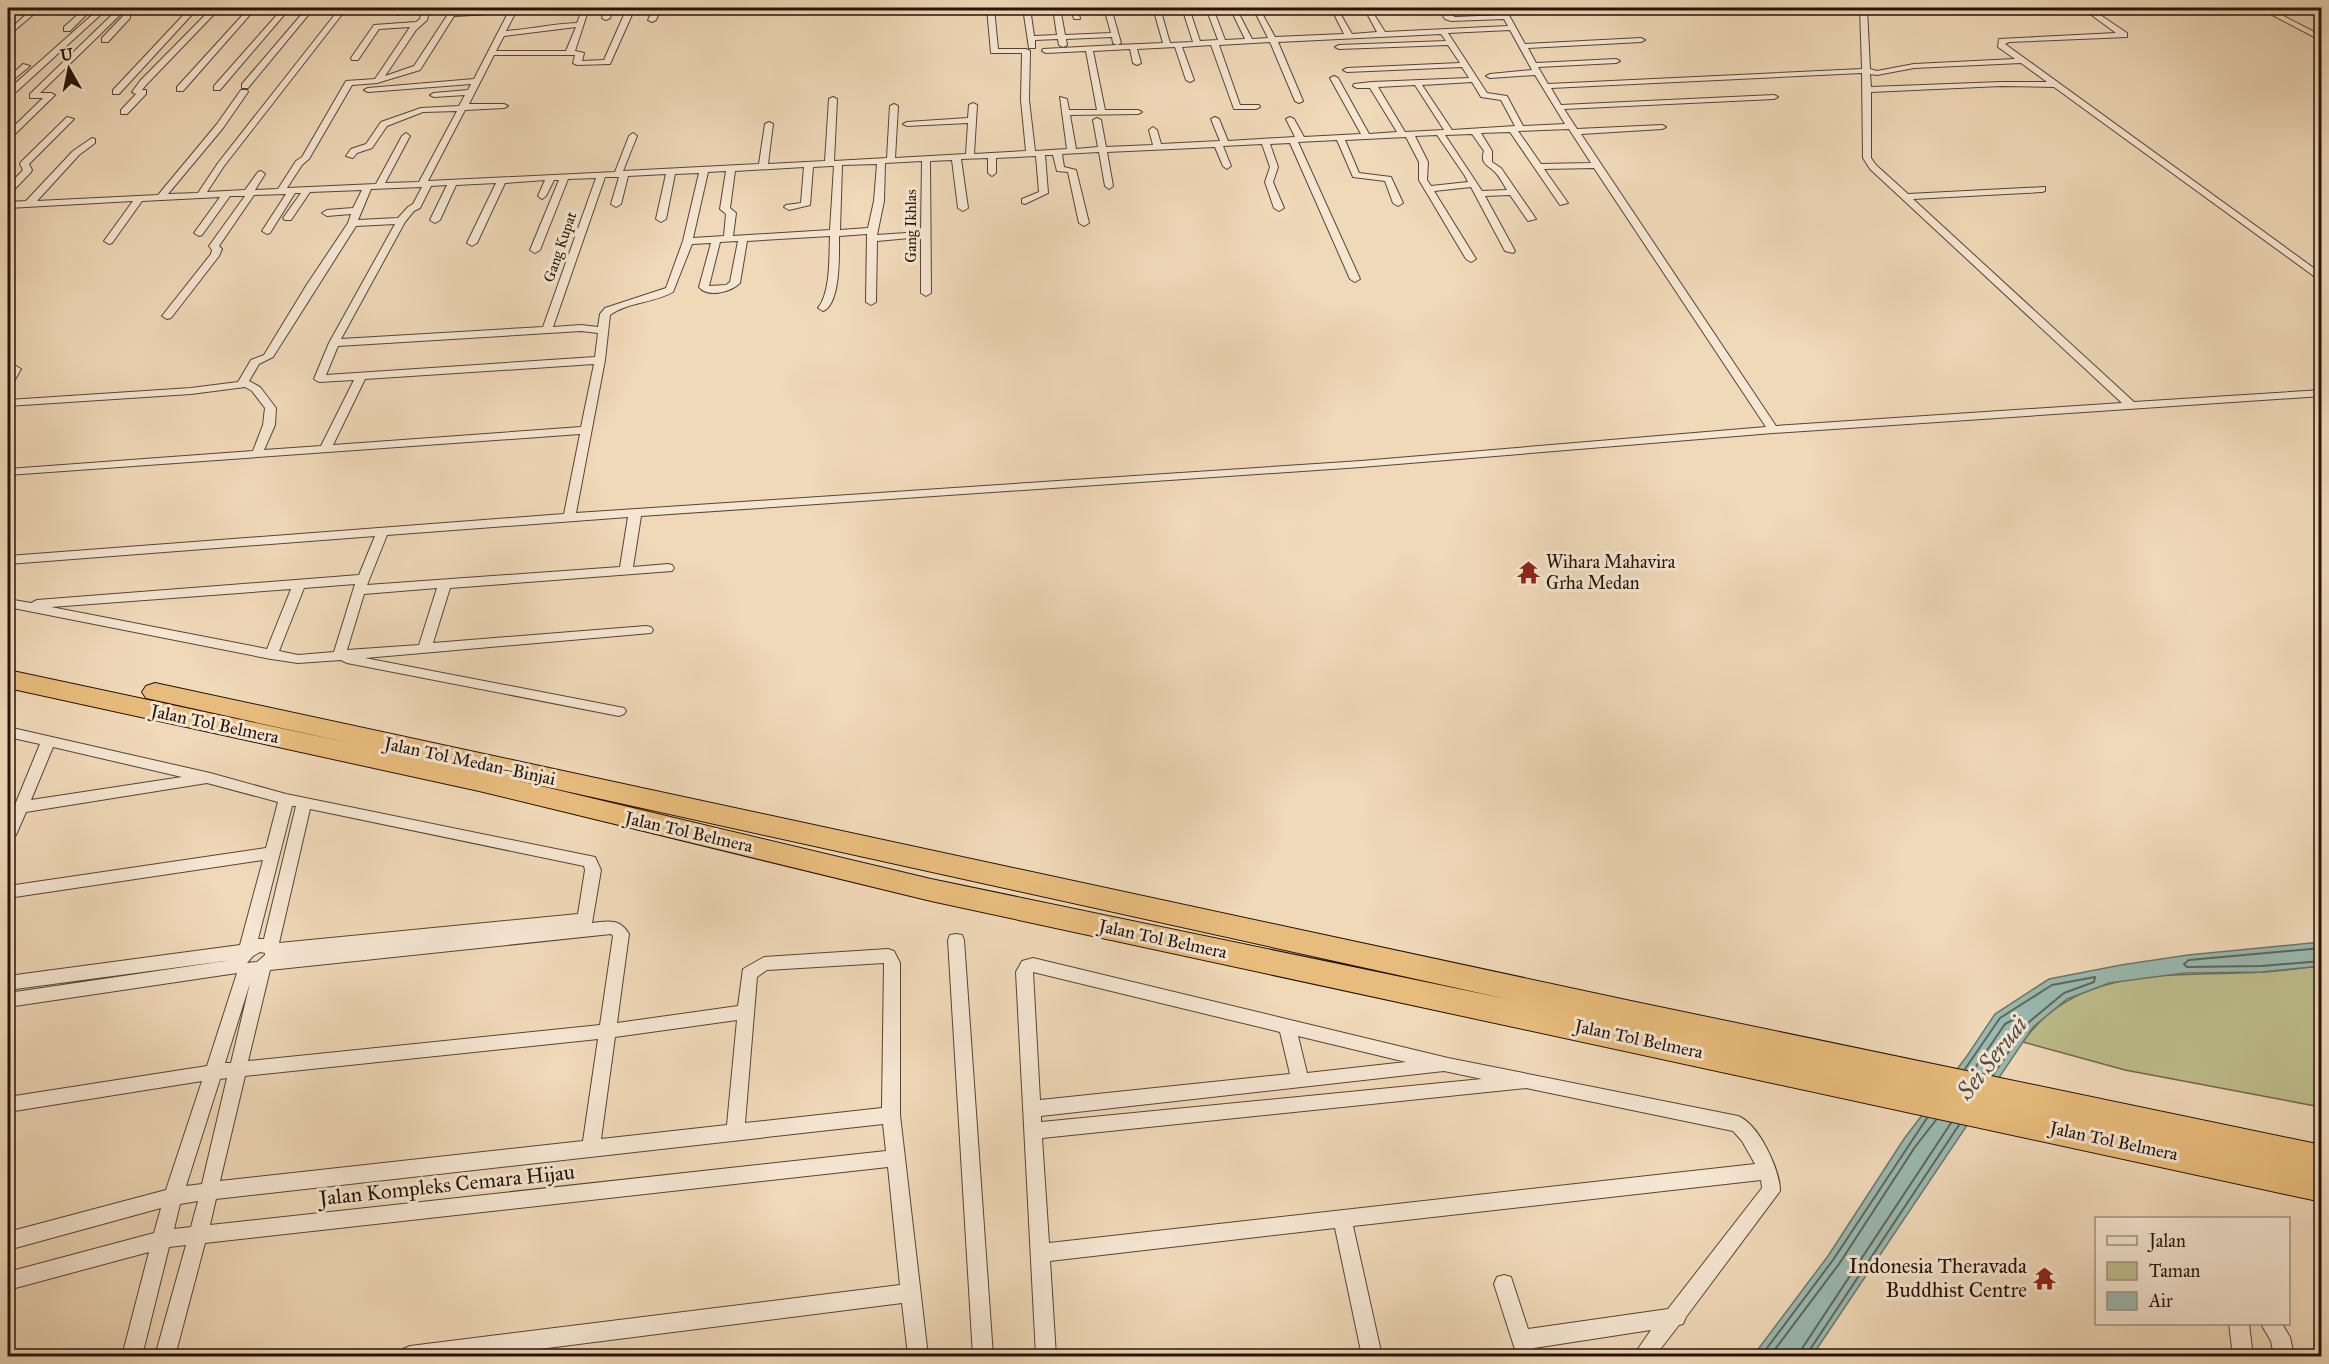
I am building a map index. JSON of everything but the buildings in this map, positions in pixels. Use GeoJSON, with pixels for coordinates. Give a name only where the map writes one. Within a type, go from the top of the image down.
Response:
{"type":"FeatureCollection","features":[{"type":"Feature","properties":{"kind":"highway","name":"Jalan Tol Medan–Binjai"},"geometry":{"type":"LineString","coordinates":[[8,661],[933,860]]}},
{"type":"Feature","properties":{"kind":"highway","name":"Jalan Tol Belmera"},"geometry":{"type":"LineString","coordinates":[[8,679],[479,781],[942,892],[2014,1107],[2322,1161]]}},
{"type":"Feature","properties":{"kind":"highway","name":"Jalan Tol Belmera"},"geometry":{"type":"LineString","coordinates":[[933,860],[1909,1085]]}},
{"type":"Feature","properties":{"kind":"highway","name":"Jalan Tol Belmera"},"geometry":{"type":"LineString","coordinates":[[2014,1107],[2322,1186]]}},
{"type":"Feature","properties":{"kind":"street"},"geometry":{"type":"LineString","coordinates":[[8,34],[37,8]]}},
{"type":"Feature","properties":{"kind":"street"},"geometry":{"type":"LineString","coordinates":[[8,82],[89,8]]}},
{"type":"Feature","properties":{"kind":"street"},"geometry":{"type":"LineString","coordinates":[[13,90],[104,8]]}},
{"type":"Feature","properties":{"kind":"street"},"geometry":{"type":"LineString","coordinates":[[8,136],[51,95],[33,96],[123,8]]}},
{"type":"Feature","properties":{"kind":"street"},"geometry":{"type":"LineString","coordinates":[[116,92],[194,8]]}},
{"type":"Feature","properties":{"kind":"street"},"geometry":{"type":"LineString","coordinates":[[124,112],[142,92],[136,92],[143,83],[216,8]]}},
{"type":"Feature","properties":{"kind":"street"},"geometry":{"type":"LineString","coordinates":[[180,89],[252,8]]}},
{"type":"Feature","properties":{"kind":"street"},"geometry":{"type":"LineString","coordinates":[[217,87],[286,8]]}},
{"type":"Feature","properties":{"kind":"street"},"geometry":{"type":"LineString","coordinates":[[161,197],[220,126],[245,89],[310,8]]}},
{"type":"Feature","properties":{"kind":"street"},"geometry":{"type":"LineString","coordinates":[[201,195],[221,165],[343,8]]}},
{"type":"Feature","properties":{"kind":"street"},"geometry":{"type":"LineString","coordinates":[[378,80],[413,28],[423,20],[426,8]]}},
{"type":"Feature","properties":{"kind":"street"},"geometry":{"type":"LineString","coordinates":[[568,53],[571,51],[586,8]]}},
{"type":"Feature","properties":{"kind":"street"},"geometry":{"type":"LineString","coordinates":[[606,18],[609,8]]}},
{"type":"Feature","properties":{"kind":"street"},"geometry":{"type":"LineString","coordinates":[[491,53],[580,53],[576,63],[607,62],[631,8]]}},
{"type":"Feature","properties":{"kind":"street"},"geometry":{"type":"LineString","coordinates":[[652,20],[657,8]]}},
{"type":"Feature","properties":{"kind":"street"},"geometry":{"type":"LineString","coordinates":[[990,8],[994,51],[1026,51],[1025,100],[1044,194],[1025,201]]}},
{"type":"Feature","properties":{"kind":"street"},"geometry":{"type":"LineString","coordinates":[[1026,8],[1031,42],[1061,37],[1114,35]]}},
{"type":"Feature","properties":{"kind":"street"},"geometry":{"type":"LineString","coordinates":[[1056,8],[1064,50]]}},
{"type":"Feature","properties":{"kind":"street"},"geometry":{"type":"LineString","coordinates":[[1076,8],[1077,17]]}},
{"type":"Feature","properties":{"kind":"street"},"geometry":{"type":"LineString","coordinates":[[1108,8],[1118,47]]}},
{"type":"Feature","properties":{"kind":"street"},"geometry":{"type":"LineString","coordinates":[[1156,8],[1167,44]]}},
{"type":"Feature","properties":{"kind":"street"},"geometry":{"type":"LineString","coordinates":[[1185,8],[1197,43]]}},
{"type":"Feature","properties":{"kind":"street"},"geometry":{"type":"LineString","coordinates":[[1209,8],[1238,107],[1258,111],[1252,94]]}},
{"type":"Feature","properties":{"kind":"street"},"geometry":{"type":"LineString","coordinates":[[1233,8],[1249,40]]}},
{"type":"Feature","properties":{"kind":"street"},"geometry":{"type":"LineString","coordinates":[[1256,8],[1299,101]]}},
{"type":"Feature","properties":{"kind":"street"},"geometry":{"type":"LineString","coordinates":[[1334,8],[1349,36]]}},
{"type":"Feature","properties":{"kind":"street"},"geometry":{"type":"LineString","coordinates":[[1367,8],[1382,34]]}},
{"type":"Feature","properties":{"kind":"street"},"geometry":{"type":"LineString","coordinates":[[1442,8],[1451,19],[1507,17]]}},
{"type":"Feature","properties":{"kind":"street"},"geometry":{"type":"LineString","coordinates":[[1502,8],[1535,68],[1596,165],[1773,430]]}},
{"type":"Feature","properties":{"kind":"street"},"geometry":{"type":"LineString","coordinates":[[1863,8],[1867,90],[1867,158],[1873,167],[2130,405]]}},
{"type":"Feature","properties":{"kind":"street"},"geometry":{"type":"LineString","coordinates":[[2086,8],[2124,35],[2008,40],[2001,43],[2322,279]]}},
{"type":"Feature","properties":{"kind":"street"},"geometry":{"type":"LineString","coordinates":[[2264,8],[2322,39]]}},
{"type":"Feature","properties":{"kind":"street"},"geometry":{"type":"LineString","coordinates":[[282,191],[299,163],[305,159],[349,83],[378,80],[420,66],[454,11],[515,9],[425,184],[417,206],[411,209],[401,221],[334,343],[319,379],[600,360]]}},
{"type":"Feature","properties":{"kind":"street"},"geometry":{"type":"LineString","coordinates":[[105,40],[127,16],[116,14]]}},
{"type":"Feature","properties":{"kind":"street"},"geometry":{"type":"LineString","coordinates":[[355,58],[377,27],[418,24]]}},
{"type":"Feature","properties":{"kind":"street"},"geometry":{"type":"LineString","coordinates":[[502,34],[540,31],[546,27],[580,25]]}},
{"type":"Feature","properties":{"kind":"street"},"geometry":{"type":"LineString","coordinates":[[1046,51],[1514,28]]}},
{"type":"Feature","properties":{"kind":"street"},"geometry":{"type":"LineString","coordinates":[[1443,32],[1484,95],[1504,98],[1537,167],[1563,203]]}},
{"type":"Feature","properties":{"kind":"street"},"geometry":{"type":"LineString","coordinates":[[1083,37],[1088,49],[1101,111]]}},
{"type":"Feature","properties":{"kind":"street"},"geometry":{"type":"LineString","coordinates":[[1523,46],[1641,40]]}},
{"type":"Feature","properties":{"kind":"street"},"geometry":{"type":"LineString","coordinates":[[542,53],[546,41]]}},
{"type":"Feature","properties":{"kind":"street"},"geometry":{"type":"LineString","coordinates":[[1339,47],[1450,43]]}},
{"type":"Feature","properties":{"kind":"street"},"geometry":{"type":"LineString","coordinates":[[1177,44],[1190,80]]}},
{"type":"Feature","properties":{"kind":"street"},"geometry":{"type":"LineString","coordinates":[[1133,46],[1137,63]]}},
{"type":"Feature","properties":{"kind":"street"},"geometry":{"type":"LineString","coordinates":[[1405,56],[1412,67]]}},
{"type":"Feature","properties":{"kind":"street"},"geometry":{"type":"LineString","coordinates":[[1490,76],[1535,68],[1616,61]]}},
{"type":"Feature","properties":{"kind":"street"},"geometry":{"type":"LineString","coordinates":[[1547,86],[1788,74],[1865,71],[1877,73],[1914,66],[2024,61]]}},
{"type":"Feature","properties":{"kind":"street"},"geometry":{"type":"LineString","coordinates":[[1347,70],[1464,65]]}},
{"type":"Feature","properties":{"kind":"street"},"geometry":{"type":"LineString","coordinates":[[1777,65],[1788,74]]}},
{"type":"Feature","properties":{"kind":"street"},"geometry":{"type":"LineString","coordinates":[[1334,78],[1367,137]]}},
{"type":"Feature","properties":{"kind":"street"},"geometry":{"type":"LineString","coordinates":[[1357,86],[1474,80]]}},
{"type":"Feature","properties":{"kind":"street"},"geometry":{"type":"LineString","coordinates":[[368,90],[478,81]]}},
{"type":"Feature","properties":{"kind":"street"},"geometry":{"type":"LineString","coordinates":[[1417,83],[1510,251]]}},
{"type":"Feature","properties":{"kind":"street"},"geometry":{"type":"LineString","coordinates":[[1372,84],[1422,158],[1426,175],[1423,180],[1471,260]]}},
{"type":"Feature","properties":{"kind":"street"},"geometry":{"type":"LineString","coordinates":[[1867,90],[2001,84],[2057,85]]}},
{"type":"Feature","properties":{"kind":"street"},"geometry":{"type":"LineString","coordinates":[[434,95],[472,92]]}},
{"type":"Feature","properties":{"kind":"street"},"geometry":{"type":"LineString","coordinates":[[1561,107],[1774,98]]}},
{"type":"Feature","properties":{"kind":"street"},"geometry":{"type":"LineString","coordinates":[[824,308],[833,277],[835,232],[833,99]]}},
{"type":"Feature","properties":{"kind":"street"},"geometry":{"type":"LineString","coordinates":[[1063,99],[1072,152]]}},
{"type":"Feature","properties":{"kind":"street"},"geometry":{"type":"LineString","coordinates":[[970,157],[973,105]]}},
{"type":"Feature","properties":{"kind":"street"},"geometry":{"type":"LineString","coordinates":[[350,156],[354,150],[369,146],[381,125],[405,118],[421,110],[504,106]]}},
{"type":"Feature","properties":{"kind":"street"},"geometry":{"type":"LineString","coordinates":[[871,302],[873,235],[894,106]]}},
{"type":"Feature","properties":{"kind":"street"},"geometry":{"type":"LineString","coordinates":[[1065,112],[1138,112]]}},
{"type":"Feature","properties":{"kind":"street"},"geometry":{"type":"LineString","coordinates":[[1290,118],[1355,279]]}},
{"type":"Feature","properties":{"kind":"street"},"geometry":{"type":"LineString","coordinates":[[8,190],[28,170],[24,164],[69,119]]}},
{"type":"Feature","properties":{"kind":"street"},"geometry":{"type":"LineString","coordinates":[[1215,119],[1227,166]]}},
{"type":"Feature","properties":{"kind":"street"},"geometry":{"type":"LineString","coordinates":[[907,124],[971,120]]}},
{"type":"Feature","properties":{"kind":"street"},"geometry":{"type":"LineString","coordinates":[[1096,120],[1109,186]]}},
{"type":"Feature","properties":{"kind":"street"},"geometry":{"type":"LineString","coordinates":[[763,167],[769,124]]}},
{"type":"Feature","properties":{"kind":"street"},"geometry":{"type":"LineString","coordinates":[[8,205],[809,165],[867,157],[886,161],[1517,129],[1662,127]]}},
{"type":"Feature","properties":{"kind":"street"},"geometry":{"type":"LineString","coordinates":[[1153,130],[1158,147]]}},
{"type":"Feature","properties":{"kind":"street"},"geometry":{"type":"LineString","coordinates":[[1475,131],[1488,152],[1486,158],[1488,163],[1498,170],[1531,219]]}},
{"type":"Feature","properties":{"kind":"street"},"geometry":{"type":"LineString","coordinates":[[1142,134],[1144,148]]}},
{"type":"Feature","properties":{"kind":"street"},"geometry":{"type":"LineString","coordinates":[[1422,134],[1430,146]]}},
{"type":"Feature","properties":{"kind":"street"},"geometry":{"type":"LineString","coordinates":[[242,384],[255,362],[268,357],[310,286],[353,223],[356,211],[406,136]]}},
{"type":"Feature","properties":{"kind":"street"},"geometry":{"type":"LineString","coordinates":[[615,204],[621,174],[633,136]]}},
{"type":"Feature","properties":{"kind":"street"},"geometry":{"type":"LineString","coordinates":[[1340,138],[1356,175],[1388,179],[1398,203]]}},
{"type":"Feature","properties":{"kind":"street"},"geometry":{"type":"LineString","coordinates":[[29,204],[76,153],[93,141]]}},
{"type":"Feature","properties":{"kind":"street"},"geometry":{"type":"LineString","coordinates":[[1265,142],[1274,167],[1269,182],[1279,208]]}},
{"type":"Feature","properties":{"kind":"street"},"geometry":{"type":"LineString","coordinates":[[1057,153],[1060,169],[1072,170],[1084,223]]}},
{"type":"Feature","properties":{"kind":"street"},"geometry":{"type":"LineString","coordinates":[[992,156],[992,173]]}},
{"type":"Feature","properties":{"kind":"street"},"geometry":{"type":"LineString","coordinates":[[956,158],[963,208]]}},
{"type":"Feature","properties":{"kind":"street","name":"Gang Ikhlas"},"geometry":{"type":"LineString","coordinates":[[926,159],[926,293]]}},
{"type":"Feature","properties":{"kind":"street"},"geometry":{"type":"LineString","coordinates":[[789,207],[806,205],[809,165]]}},
{"type":"Feature","properties":{"kind":"street"},"geometry":{"type":"LineString","coordinates":[[1537,167],[1596,165]]}},
{"type":"Feature","properties":{"kind":"street"},"geometry":{"type":"LineString","coordinates":[[728,239],[731,212],[725,209],[731,168]]}},
{"type":"Feature","properties":{"kind":"street"},"geometry":{"type":"LineString","coordinates":[[569,519],[600,360],[602,331],[607,310],[665,294],[669,290],[688,241],[704,170]]}},
{"type":"Feature","properties":{"kind":"street"},"geometry":{"type":"LineString","coordinates":[[661,219],[671,172]]}},
{"type":"Feature","properties":{"kind":"street"},"geometry":{"type":"LineString","coordinates":[[167,316],[216,254],[217,249],[213,246],[261,174]]}},
{"type":"Feature","properties":{"kind":"street","name":"Gang Kupat"},"geometry":{"type":"LineString","coordinates":[[547,329],[602,175]]}},
{"type":"Feature","properties":{"kind":"street"},"geometry":{"type":"LineString","coordinates":[[535,250],[565,177]]}},
{"type":"Feature","properties":{"kind":"street"},"geometry":{"type":"LineString","coordinates":[[542,196],[551,178]]}},
{"type":"Feature","properties":{"kind":"street"},"geometry":{"type":"LineString","coordinates":[[472,243],[502,180]]}},
{"type":"Feature","properties":{"kind":"street"},"geometry":{"type":"LineString","coordinates":[[435,220],[453,182]]}},
{"type":"Feature","properties":{"kind":"street"},"geometry":{"type":"LineString","coordinates":[[1428,189],[1474,184]]}},
{"type":"Feature","properties":{"kind":"street"},"geometry":{"type":"LineString","coordinates":[[1905,197],[2042,189]]}},
{"type":"Feature","properties":{"kind":"street"},"geometry":{"type":"LineString","coordinates":[[267,231],[292,190]]}},
{"type":"Feature","properties":{"kind":"street"},"geometry":{"type":"LineString","coordinates":[[288,218],[307,190]]}},
{"type":"Feature","properties":{"kind":"street"},"geometry":{"type":"LineString","coordinates":[[1479,194],[1513,192]]}},
{"type":"Feature","properties":{"kind":"street"},"geometry":{"type":"LineString","coordinates":[[199,233],[226,194]]}},
{"type":"Feature","properties":{"kind":"street"},"geometry":{"type":"LineString","coordinates":[[109,241],[140,198]]}},
{"type":"Feature","properties":{"kind":"street"},"geometry":{"type":"LineString","coordinates":[[327,213],[356,211]]}},
{"type":"Feature","properties":{"kind":"street"},"geometry":{"type":"LineString","coordinates":[[353,223],[401,221]]}},
{"type":"Feature","properties":{"kind":"street"},"geometry":{"type":"LineString","coordinates":[[688,241],[835,232],[873,235],[927,234]]}},
{"type":"Feature","properties":{"kind":"street"},"geometry":{"type":"LineString","coordinates":[[716,240],[704,287],[708,289],[728,288],[735,283],[743,238]]}},
{"type":"Feature","properties":{"kind":"street"},"geometry":{"type":"LineString","coordinates":[[334,343],[547,329],[581,328],[602,331]]}},
{"type":"Feature","properties":{"kind":"street"},"geometry":{"type":"LineString","coordinates":[[8,383],[16,369]]}},
{"type":"Feature","properties":{"kind":"street"},"geometry":{"type":"LineString","coordinates":[[325,449],[361,376]]}},
{"type":"Feature","properties":{"kind":"street"},"geometry":{"type":"LineString","coordinates":[[8,403],[252,385],[271,408],[269,425],[257,454]]}},
{"type":"Feature","properties":{"kind":"street"},"geometry":{"type":"LineString","coordinates":[[8,560],[921,492],[1361,464],[1773,430],[2322,393]]}},
{"type":"Feature","properties":{"kind":"street"},"geometry":{"type":"LineString","coordinates":[[8,472],[585,430]]}},
{"type":"Feature","properties":{"kind":"street"},"geometry":{"type":"LineString","coordinates":[[626,571],[635,513]]}},
{"type":"Feature","properties":{"kind":"street"},"geometry":{"type":"LineString","coordinates":[[339,656],[382,533]]}},
{"type":"Feature","properties":{"kind":"street"},"geometry":{"type":"LineString","coordinates":[[14,604],[298,586],[445,584],[668,568]]}},
{"type":"Feature","properties":{"kind":"street"},"geometry":{"type":"LineString","coordinates":[[425,647],[445,584]]}},
{"type":"Feature","properties":{"kind":"street"},"geometry":{"type":"LineString","coordinates":[[271,655],[298,586]]}},
{"type":"Feature","properties":{"kind":"street"},"geometry":{"type":"LineString","coordinates":[[14,604],[298,659],[646,630]]}},
{"type":"Feature","properties":{"kind":"street"},"geometry":{"type":"LineString","coordinates":[[339,656],[374,665],[619,711]]}},
{"type":"Feature","properties":{"kind":"street"},"geometry":{"type":"LineString","coordinates":[[8,732],[210,778],[286,799],[590,861],[593,870],[584,925]]}},
{"type":"Feature","properties":{"kind":"street"},"geometry":{"type":"LineString","coordinates":[[11,831],[48,741]]}},
{"type":"Feature","properties":{"kind":"street"},"geometry":{"type":"LineString","coordinates":[[22,807],[210,778]]}},
{"type":"Feature","properties":{"kind":"street"},"geometry":{"type":"LineString","coordinates":[[247,951],[286,799]]}},
{"type":"Feature","properties":{"kind":"street"},"geometry":{"type":"LineString","coordinates":[[165,1356],[200,1229],[260,961],[304,802]]}},
{"type":"Feature","properties":{"kind":"street"},"geometry":{"type":"LineString","coordinates":[[8,892],[272,852]]}},
{"type":"Feature","properties":{"kind":"street"},"geometry":{"type":"LineString","coordinates":[[8,1000],[260,961],[584,925],[612,927],[620,930],[609,1031],[591,1150]]}},
{"type":"Feature","properties":{"kind":"street"},"geometry":{"type":"LineString","coordinates":[[956,940],[983,1356]]}},
{"type":"Feature","properties":{"kind":"street"},"geometry":{"type":"LineString","coordinates":[[132,1356],[172,1202],[214,1072],[260,961],[259,945],[241,956],[260,961]]}},
{"type":"Feature","properties":{"kind":"street"},"geometry":{"type":"LineString","coordinates":[[8,983],[247,951]]}},
{"type":"Feature","properties":{"kind":"street"},"geometry":{"type":"LineString","coordinates":[[735,1133],[749,974],[758,966],[888,956],[892,963],[891,1115],[918,1356]]}},
{"type":"Feature","properties":{"kind":"street"},"geometry":{"type":"LineString","coordinates":[[1047,1356],[1024,972],[1030,965],[1448,1065],[1537,1081],[1738,1124],[1749,1135],[1767,1171],[1771,1181],[1771,1191],[1676,1317],[1643,1356]]}},
{"type":"Feature","properties":{"kind":"street"},"geometry":{"type":"LineString","coordinates":[[8,1104],[214,1072],[609,1031],[745,1012]]}},
{"type":"Feature","properties":{"kind":"street"},"geometry":{"type":"LineString","coordinates":[[1287,1026],[1300,1081]]}},
{"type":"Feature","properties":{"kind":"street"},"geometry":{"type":"LineString","coordinates":[[1032,1109],[1448,1065]]}},
{"type":"Feature","properties":{"kind":"street"},"geometry":{"type":"LineString","coordinates":[[1034,1131],[1537,1081]]}},
{"type":"Feature","properties":{"kind":"street","name":"Jalan Kompleks Cemara Hijau"},"geometry":{"type":"LineString","coordinates":[[8,1241],[208,1195],[891,1115]]}},
{"type":"Feature","properties":{"kind":"street","name":"Jalan Kompleks Cemara Hijau"},"geometry":{"type":"LineString","coordinates":[[8,1281],[164,1234],[200,1229],[896,1158]]}},
{"type":"Feature","properties":{"kind":"street"},"geometry":{"type":"LineString","coordinates":[[1041,1253],[1767,1171]]}},
{"type":"Feature","properties":{"kind":"street"},"geometry":{"type":"LineString","coordinates":[[1342,1219],[1371,1356]]}},
{"type":"Feature","properties":{"kind":"street"},"geometry":{"type":"LineString","coordinates":[[1504,1284],[1524,1348],[1676,1317]]}},
{"type":"Feature","properties":{"kind":"street"},"geometry":{"type":"LineString","coordinates":[[410,1356],[910,1293]]}},
{"type":"Feature","properties":{"kind":"street"},"geometry":{"type":"LineString","coordinates":[[2239,1325],[2243,1356]]}},
{"type":"Feature","properties":{"kind":"street"},"geometry":{"type":"LineString","coordinates":[[2272,1325],[2280,1337],[2284,1356]]}},
{"type":"Feature","properties":{"kind":"green space"},"geometry":{"type":"Polygon","coordinates":[[[2321,966],[2321,1107],[2125,1070],[2023,1042],[2045,1017],[2071,998],[2100,986],[2132,979],[2164,976],[2262,972],[2321,966]]]}},
{"type":"Feature","properties":{"kind":"water","name":"Sei Seruai"},"geometry":{"type":"Polygon","coordinates":[[[2321,942],[2321,966],[2262,972],[2184,973],[2109,983],[2067,999],[2033,1027],[1812,1356],[1753,1356],[1828,1256],[1904,1139],[1967,1056],[1995,1014],[2049,979],[2188,955],[2321,942]]]}},
{"type":"Feature","properties":{"kind":"place","name":"Wihara Mahavira Grha Medan"},"geometry":{"type":"Point","coordinates":[1528,572]}},
{"type":"Feature","properties":{"kind":"place","name":"Indonesia Theravada Buddhist Centre"},"geometry":{"type":"Point","coordinates":[2045,1278]}}]}
